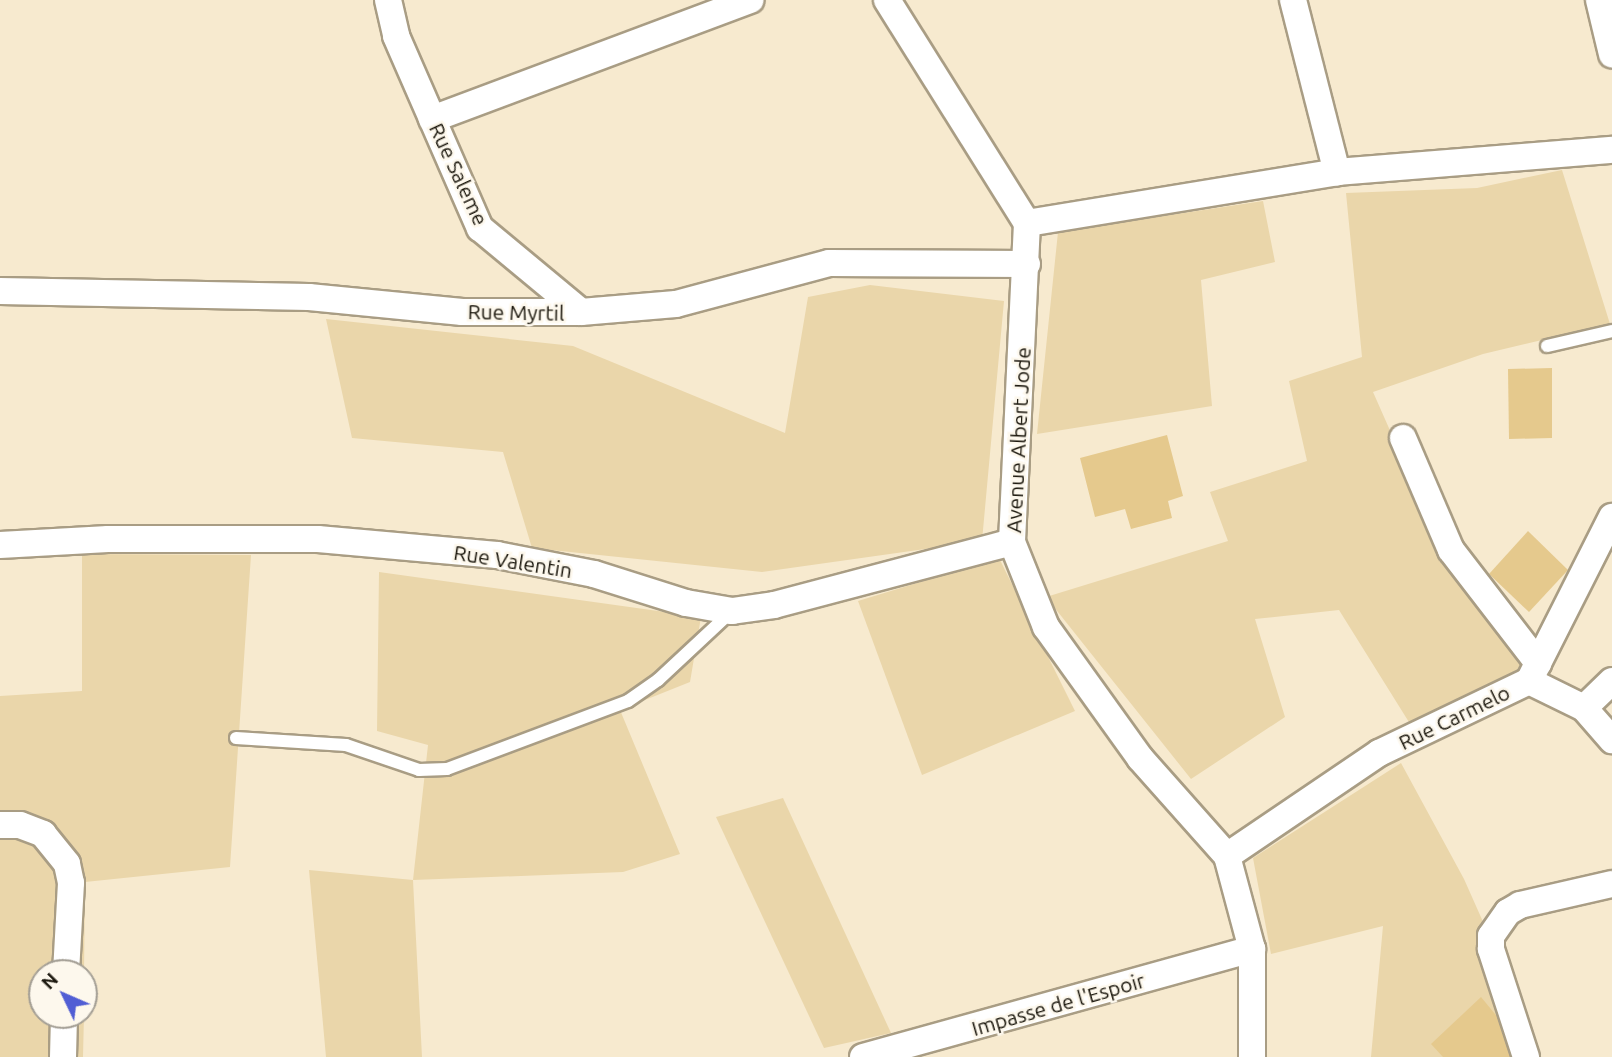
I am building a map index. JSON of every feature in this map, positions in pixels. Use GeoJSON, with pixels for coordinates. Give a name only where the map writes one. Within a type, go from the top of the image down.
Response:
{"type":"FeatureCollection","features":[{"type":"Feature","properties":{"kind":"street","name":"Rue Saleme"},"geometry":{"type":"LineString","coordinates":[[388,0],[396,36],[480,228],[581,313]]}},
{"type":"Feature","properties":{"kind":"street"},"geometry":{"type":"LineString","coordinates":[[432,119],[750,0]]}},
{"type":"Feature","properties":{"kind":"street"},"geometry":{"type":"LineString","coordinates":[[887,0],[1027,223],[1337,172],[1612,150]]}},
{"type":"Feature","properties":{"kind":"street"},"geometry":{"type":"LineString","coordinates":[[1293,0],[1337,172]]}},
{"type":"Feature","properties":{"kind":"street"},"geometry":{"type":"LineString","coordinates":[[1599,0],[1612,54]]}},
{"type":"Feature","properties":{"kind":"street","name":"Avenue Albert Jode"},"geometry":{"type":"LineString","coordinates":[[1027,223],[1012,542],[1046,627],[1140,758],[1227,856],[1252,949],[1252,1057]]}},
{"type":"Feature","properties":{"kind":"street","name":"Rue Myrtil"},"geometry":{"type":"LineString","coordinates":[[0,291],[309,298],[462,312],[581,313],[676,304],[829,263],[1027,264]]}},
{"type":"Feature","properties":{"kind":"street"},"geometry":{"type":"LineString","coordinates":[[1403,438],[1451,550],[1534,672],[1584,709],[1612,740]]}},
{"type":"Feature","properties":{"kind":"street"},"geometry":{"type":"LineString","coordinates":[[1534,672],[1612,517]]}},
{"type":"Feature","properties":{"kind":"street","name":"Rue Valentin"},"geometry":{"type":"LineString","coordinates":[[0,545],[108,539],[318,539],[497,555],[594,574],[686,603],[732,611],[774,605],[1012,542]]}},
{"type":"Feature","properties":{"kind":"street","name":"Rue Carmelo"},"geometry":{"type":"LineString","coordinates":[[1227,856],[1379,753],[1534,672]]}},
{"type":"Feature","properties":{"kind":"street"},"geometry":{"type":"LineString","coordinates":[[1584,709],[1612,681]]}},
{"type":"Feature","properties":{"kind":"street"},"geometry":{"type":"LineString","coordinates":[[0,825],[20,825],[43,834],[67,864],[71,883],[67,959]]}},
{"type":"Feature","properties":{"kind":"street"},"geometry":{"type":"LineString","coordinates":[[1526,1057],[1491,950],[1491,936],[1508,912],[1520,905],[1612,884]]}},
{"type":"Feature","properties":{"kind":"street","name":"Impasse de l'Espoir"},"geometry":{"type":"LineString","coordinates":[[863,1057],[1252,949]]}},
{"type":"Feature","properties":{"kind":"street"},"geometry":{"type":"LineString","coordinates":[[63,1057],[64,1029]]}},
{"type":"Feature","properties":{"kind":"lane"},"geometry":{"type":"LineString","coordinates":[[1547,346],[1612,331]]}},
{"type":"Feature","properties":{"kind":"lane"},"geometry":{"type":"LineString","coordinates":[[236,738],[346,745],[419,769],[447,769],[628,701],[658,680],[732,611]]}},
{"type":"Feature","properties":{"kind":"shaded area"},"geometry":{"type":"Polygon","coordinates":[[[1562,170],[1610,324],[1483,354],[1373,392],[1446,557],[1527,670],[1412,727],[1339,610],[1255,619],[1285,717],[1191,779],[1046,597],[1228,541],[1210,492],[1307,461],[1289,381],[1362,357],[1346,193],[1477,188],[1562,170]]]}},
{"type":"Feature","properties":{"kind":"shaded area"},"geometry":{"type":"Polygon","coordinates":[[[1263,201],[1275,262],[1201,280],[1212,406],[1037,434],[1058,232],[1263,201]]]}},
{"type":"Feature","properties":{"kind":"shaded area"},"geometry":{"type":"Polygon","coordinates":[[[870,285],[1004,301],[982,541],[762,572],[532,548],[503,452],[352,438],[326,319],[573,346],[785,433],[808,297],[870,285]]]}},
{"type":"Feature","properties":{"kind":"shaded area"},"geometry":{"type":"Polygon","coordinates":[[[82,554],[251,555],[230,867],[85,882],[84,959],[28,959],[28,1029],[84,1029],[83,1057],[0,1057],[0,696],[82,691],[82,554]]]}},
{"type":"Feature","properties":{"kind":"shaded area"},"geometry":{"type":"Polygon","coordinates":[[[999,558],[1075,711],[922,775],[858,601],[999,558]]]}},
{"type":"Feature","properties":{"kind":"shaded area"},"geometry":{"type":"Polygon","coordinates":[[[379,572],[701,617],[690,682],[620,710],[680,854],[623,872],[413,880],[428,745],[377,731],[379,572]]]}},
{"type":"Feature","properties":{"kind":"shaded area"},"geometry":{"type":"Polygon","coordinates":[[[1401,763],[1464,879],[1528,1023],[1538,1057],[1371,1057],[1383,926],[1271,954],[1253,858],[1401,763]]]}},
{"type":"Feature","properties":{"kind":"shaded area"},"geometry":{"type":"Polygon","coordinates":[[[783,798],[891,1033],[824,1048],[716,817],[783,798]]]}},
{"type":"Feature","properties":{"kind":"shaded area"},"geometry":{"type":"Polygon","coordinates":[[[309,870],[413,880],[422,1057],[326,1057],[309,870]]]}},
{"type":"Feature","properties":{"kind":"building"},"geometry":{"type":"Polygon","coordinates":[[[1552,368],[1552,438],[1509,439],[1508,369],[1552,368]]]}},
{"type":"Feature","properties":{"kind":"building"},"geometry":{"type":"Polygon","coordinates":[[[1167,435],[1183,496],[1168,501],[1172,518],[1131,529],[1125,509],[1095,517],[1080,458],[1167,435]]]}},
{"type":"Feature","properties":{"kind":"building"},"geometry":{"type":"Polygon","coordinates":[[[1528,531],[1568,570],[1529,612],[1489,574],[1528,531]]]}},
{"type":"Feature","properties":{"kind":"building"},"geometry":{"type":"Polygon","coordinates":[[[1481,997],[1523,1048],[1512,1057],[1443,1057],[1431,1044],[1481,997]]]}}]}
